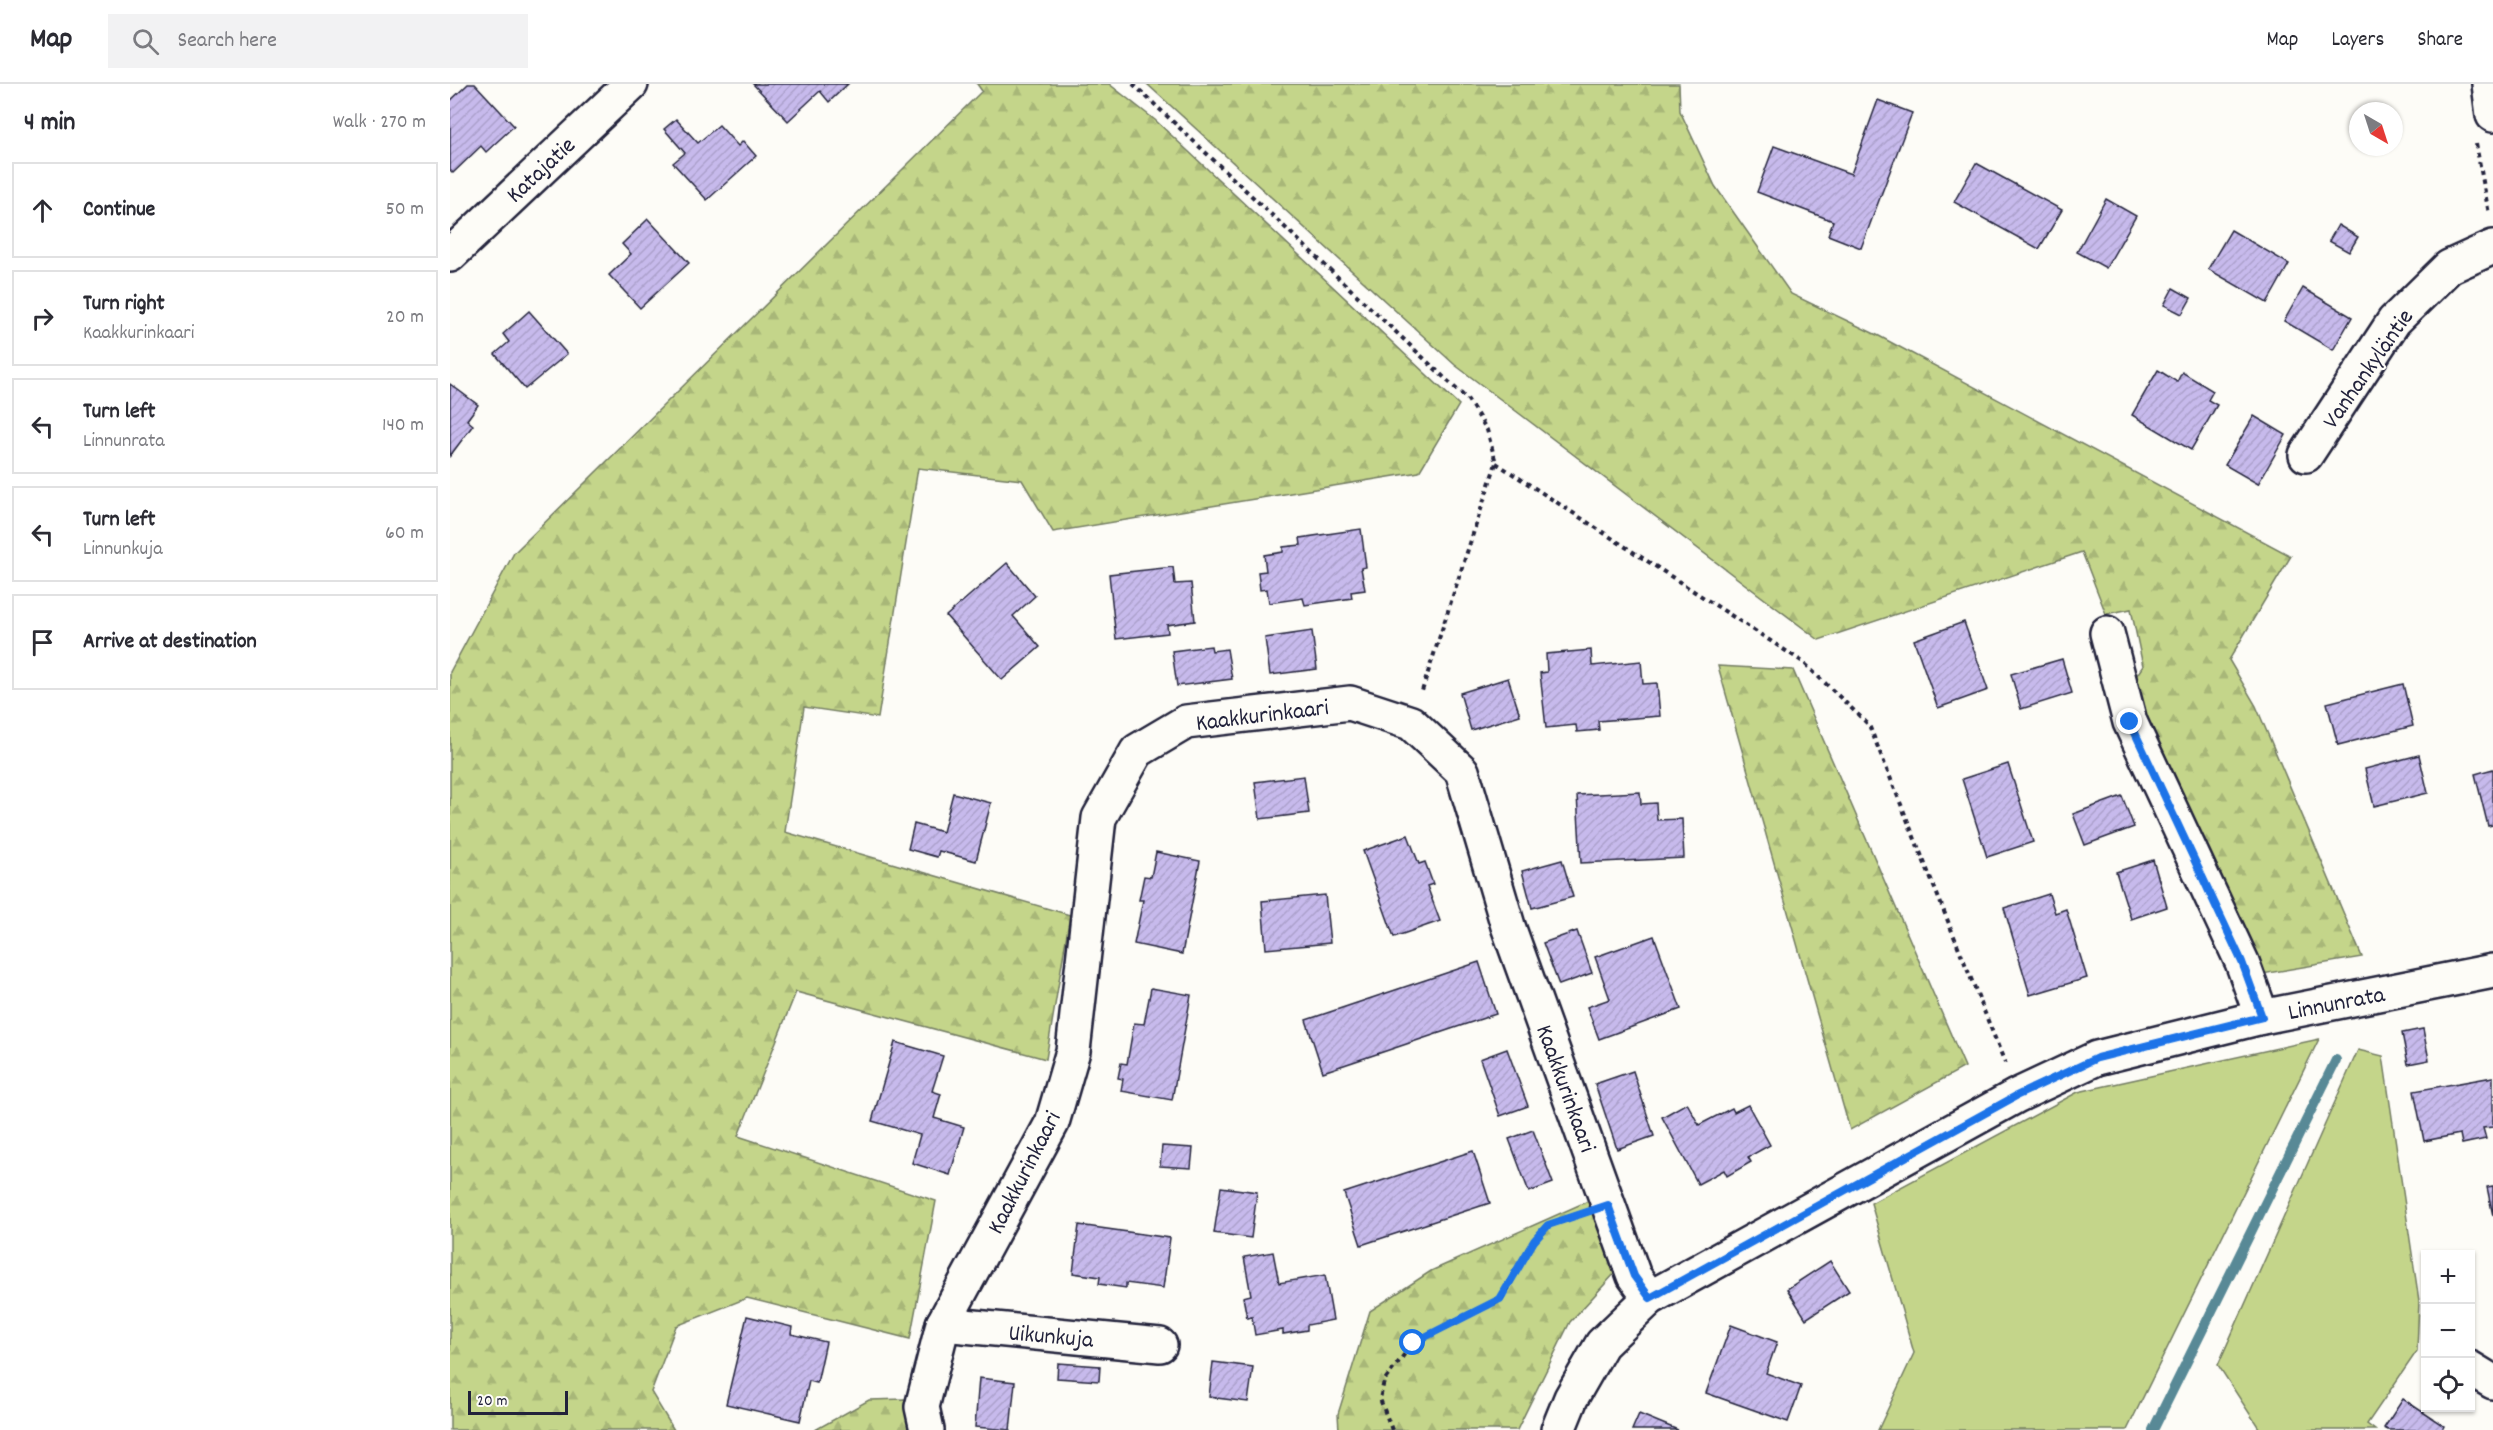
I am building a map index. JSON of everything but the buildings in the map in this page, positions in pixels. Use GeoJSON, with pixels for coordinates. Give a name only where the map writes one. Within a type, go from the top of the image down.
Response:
{"type":"FeatureCollection","features":[{"type":"Feature","properties":{"kind":"street","name":"Katajatie"},"geometry":{"type":"LineString","coordinates":[[450,255],[631,84]]}},
{"type":"Feature","properties":{"kind":"street"},"geometry":{"type":"LineString","coordinates":[[2484,126],[2489,84]]}},
{"type":"Feature","properties":{"kind":"street","name":"Vanhankyläntie"},"geometry":{"type":"LineString","coordinates":[[2306,455],[2394,321],[2449,267],[2492,232]]}},
{"type":"Feature","properties":{"kind":"street"},"geometry":{"type":"LineString","coordinates":[[2107,633],[2130,722],[2242,962],[2262,1017]]}},
{"type":"Feature","properties":{"kind":"street","name":"Kaakkurinkaari"},"geometry":{"type":"LineString","coordinates":[[927,1430],[922,1407],[943,1324],[1052,1123],[1073,1051],[1099,818],[1137,751],[1186,722],[1350,703],[1411,723],[1462,771],[1508,926],[1634,1276],[1650,1298]]}},
{"type":"Feature","properties":{"kind":"street","name":"Linnunrata"},"geometry":{"type":"LineString","coordinates":[[1558,1430],[1571,1398],[1602,1344],[1650,1298],[2016,1096],[2097,1058],[2262,1017],[2493,971]]}},
{"type":"Feature","properties":{"kind":"street","name":"Uikunkuja"},"geometry":{"type":"LineString","coordinates":[[943,1324],[1160,1345]]}},
{"type":"Feature","properties":{"kind":"street"},"geometry":{"type":"LineString","coordinates":[[2475,1371],[2493,1382]]}},
{"type":"Feature","properties":{"kind":"path"},"geometry":{"type":"LineString","coordinates":[[1133,84],[1467,400],[1487,430],[1496,463],[1411,723]]}},
{"type":"Feature","properties":{"kind":"path"},"geometry":{"type":"LineString","coordinates":[[2484,126],[2492,232]]}},
{"type":"Feature","properties":{"kind":"path"},"geometry":{"type":"LineString","coordinates":[[1496,463],[1803,662],[1869,725],[2005,1063]]}},
{"type":"Feature","properties":{"kind":"path"},"geometry":{"type":"LineString","coordinates":[[1392,1430],[1380,1399],[1384,1381],[1413,1343],[1500,1299],[1534,1241],[1548,1225],[1608,1205]]}},
{"type":"Feature","properties":{"kind":"green space"},"geometry":{"type":"Polygon","coordinates":[[[977,84],[1109,84],[1155,120],[1459,405],[1419,472],[1053,532],[1022,480],[918,468],[878,718],[804,707],[785,832],[1070,915],[1046,1059],[796,992],[738,1136],[936,1201],[910,1339],[747,1298],[676,1326],[651,1392],[674,1430],[450,1430],[450,672],[514,553],[982,91],[977,84]]]}},
{"type":"Feature","properties":{"kind":"green space"},"geometry":{"type":"Polygon","coordinates":[[[1147,84],[1679,84],[1680,111],[1715,186],[1791,294],[1879,336],[2291,556],[2229,660],[2256,706],[2362,957],[2262,974],[2132,682],[2143,666],[2131,609],[2106,614],[2082,552],[1819,640],[1455,365],[1147,84]]]}},
{"type":"Feature","properties":{"kind":"green space"},"geometry":{"type":"Polygon","coordinates":[[[1718,666],[1793,670],[1965,1067],[1850,1130],[1718,666]]]}},
{"type":"Feature","properties":{"kind":"green space"},"geometry":{"type":"Polygon","coordinates":[[[2319,1039],[2127,1430],[1878,1430],[1914,1353],[1871,1203],[2078,1092],[2319,1039]]]}},
{"type":"Feature","properties":{"kind":"green space"},"geometry":{"type":"Polygon","coordinates":[[[2358,1050],[2383,1056],[2419,1301],[2417,1351],[2367,1424],[2375,1430],[2258,1430],[2259,1428],[2218,1365],[2358,1050]]]}},
{"type":"Feature","properties":{"kind":"green space"},"geometry":{"type":"Polygon","coordinates":[[[1588,1201],[1615,1273],[1570,1322],[1517,1430],[1339,1430],[1338,1414],[1370,1311],[1431,1271],[1588,1201]]]}},
{"type":"Feature","properties":{"kind":"green space"},"geometry":{"type":"Polygon","coordinates":[[[905,1399],[911,1430],[815,1430],[869,1400],[905,1399]]]}},
{"type":"Feature","properties":{"kind":"waterway"},"geometry":{"type":"LineString","coordinates":[[2153,1430],[2336,1060]]}},
{"type":"Feature","properties":{"kind":"route"},"geometry":{"type":"LineString","coordinates":[[1413,1343],[1500,1299],[1534,1241],[1548,1225],[1608,1205],[1634,1276],[1650,1298],[2016,1096],[2097,1058],[2262,1017],[2242,962],[2130,722]]}}]}
